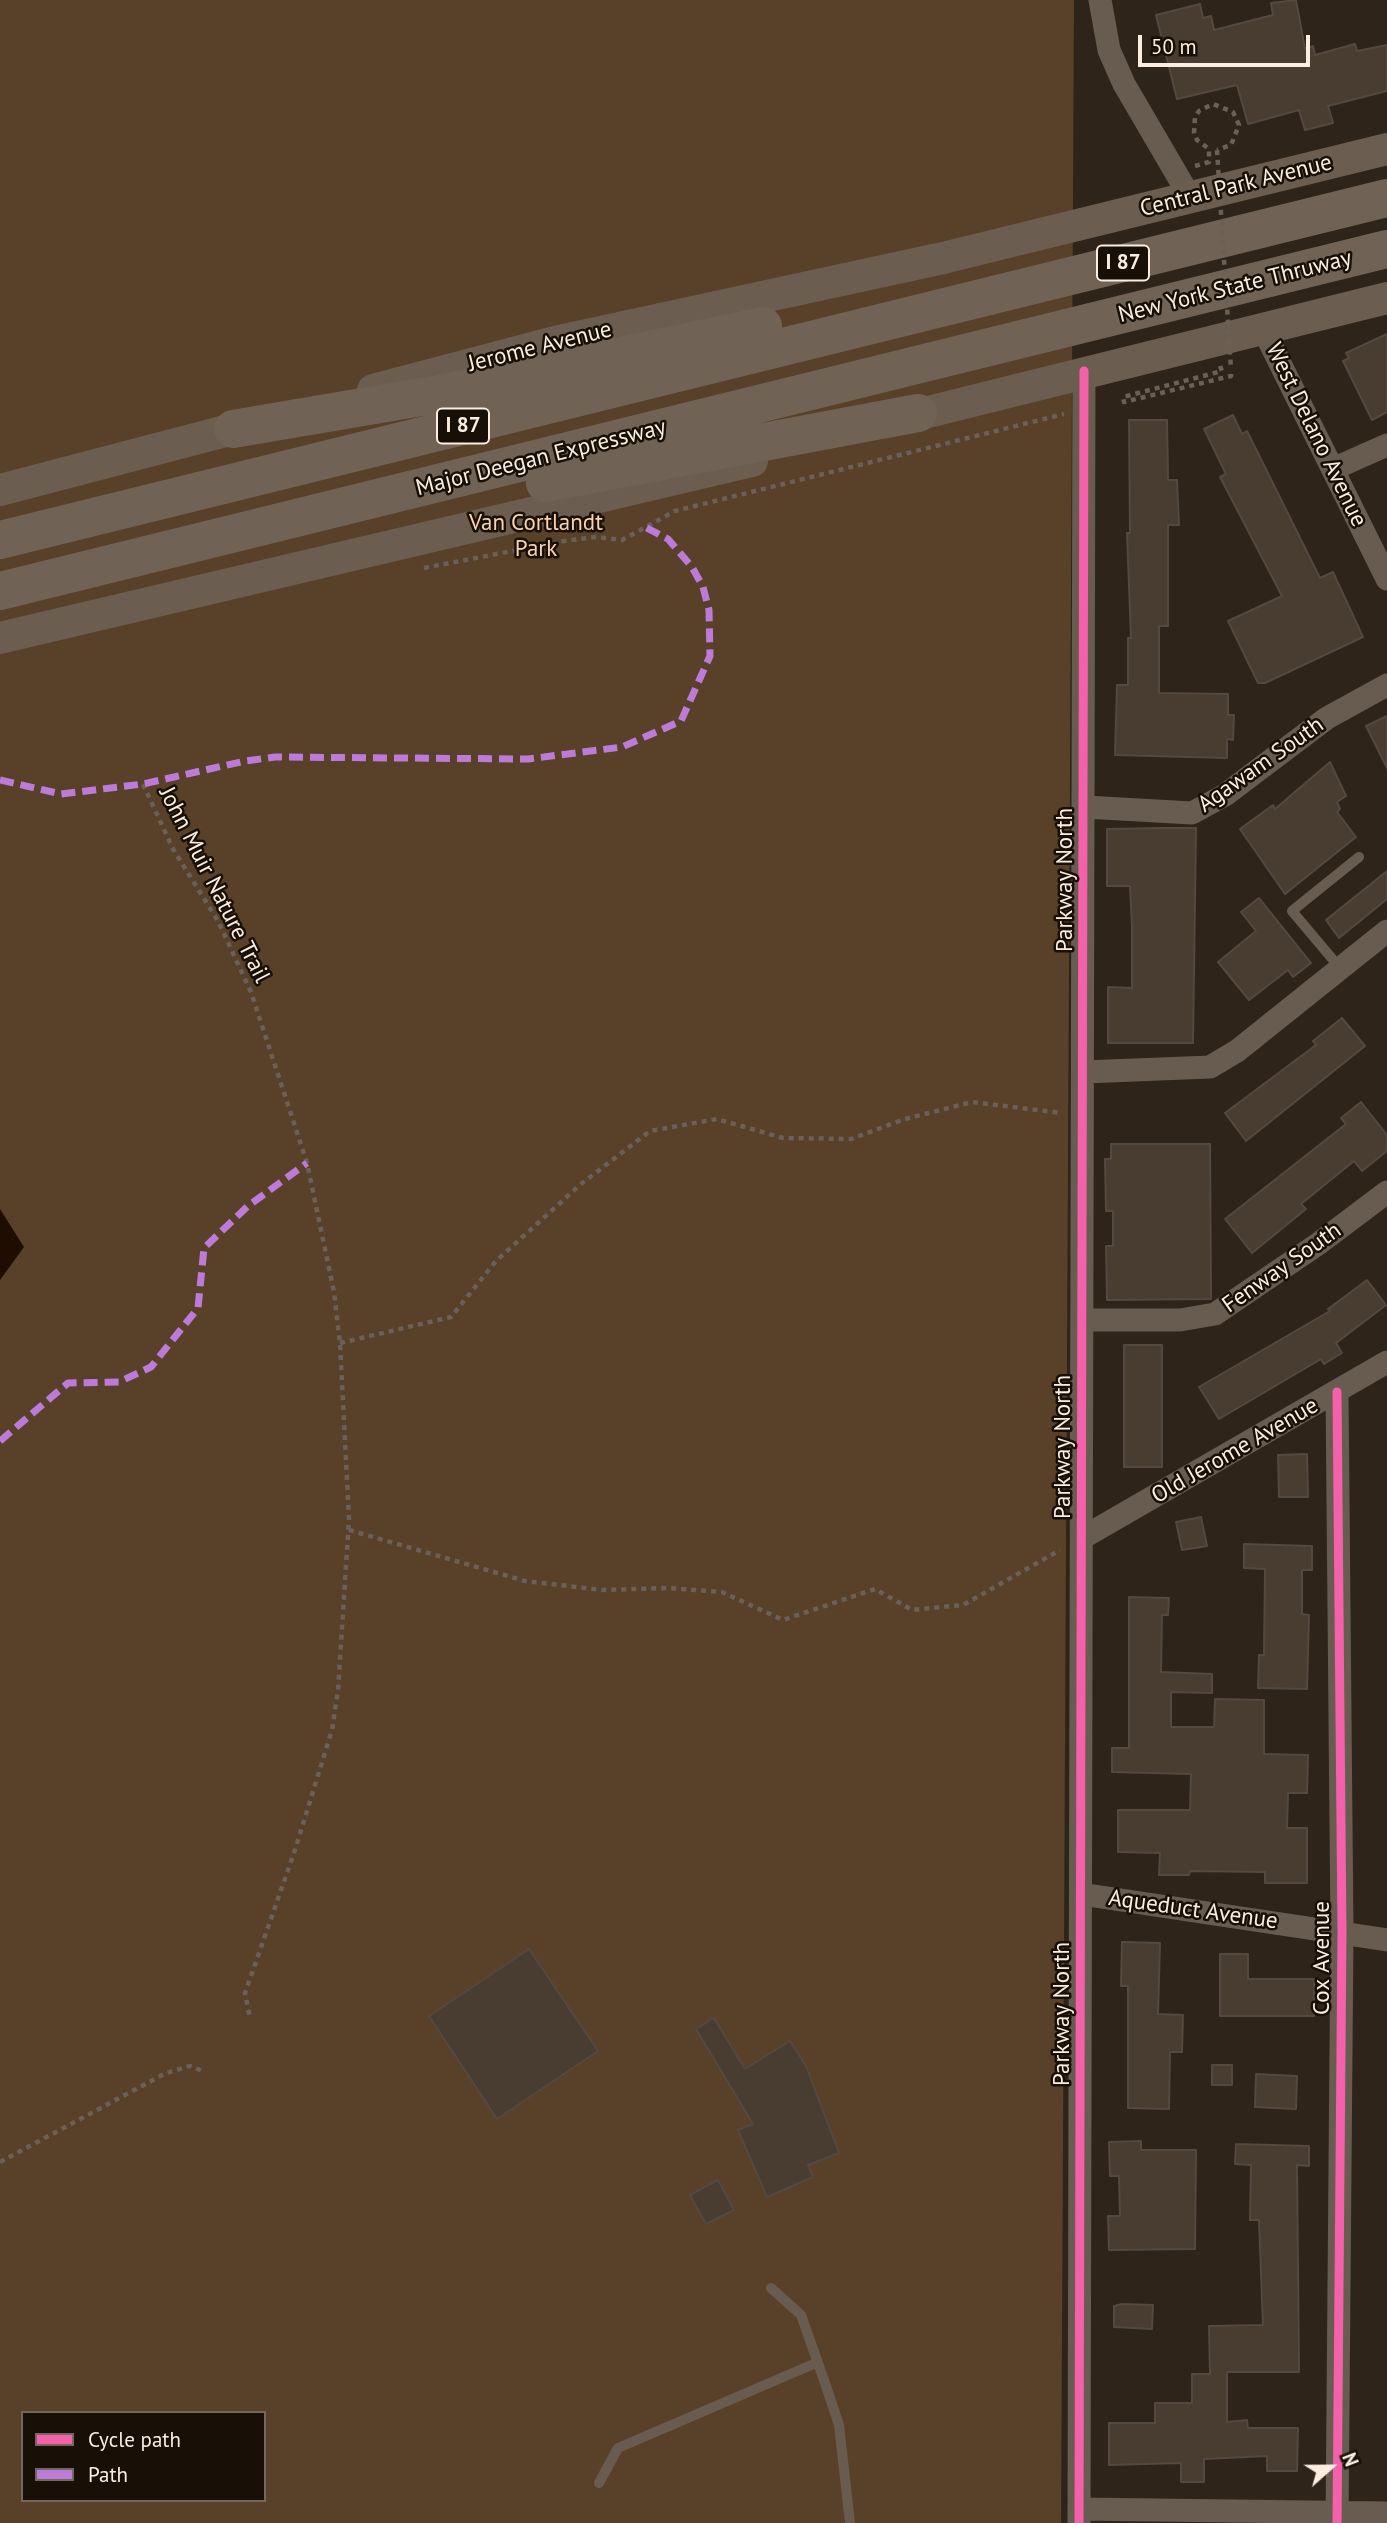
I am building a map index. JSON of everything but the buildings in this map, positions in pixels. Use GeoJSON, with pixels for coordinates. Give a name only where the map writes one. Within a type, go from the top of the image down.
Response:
{"type":"FeatureCollection","features":[{"type":"Feature","properties":{"kind":"highway","name":"I 87"},"geometry":{"type":"LineString","coordinates":[[0,540],[1387,198]]}},
{"type":"Feature","properties":{"kind":"highway","name":"New York State Thruway"},"geometry":{"type":"LineString","coordinates":[[1082,325],[1387,249]]}},
{"type":"Feature","properties":{"kind":"highway"},"geometry":{"type":"LineString","coordinates":[[233,429],[433,395],[763,326],[926,311]]}},
{"type":"Feature","properties":{"kind":"highway","name":"Major Deegan Expressway"},"geometry":{"type":"LineString","coordinates":[[0,591],[1082,325]]}},
{"type":"Feature","properties":{"kind":"highway"},"geometry":{"type":"LineString","coordinates":[[335,509],[497,494],[589,474],[918,414]]}},
{"type":"Feature","properties":{"kind":"main road","name":"Central Park Avenue"},"geometry":{"type":"LineString","coordinates":[[1084,224],[1387,149]]}},
{"type":"Feature","properties":{"kind":"main road","name":"Jerome Avenue"},"geometry":{"type":"LineString","coordinates":[[0,490],[568,340],[870,275],[1084,224]]}},
{"type":"Feature","properties":{"kind":"main road"},"geometry":{"type":"LineString","coordinates":[[0,638],[345,554],[671,481],[1084,371],[1387,298]]}},
{"type":"Feature","properties":{"kind":"street"},"geometry":{"type":"LineString","coordinates":[[1100,0],[1110,50],[1124,84],[1190,197]]}},
{"type":"Feature","properties":{"kind":"street","name":"West Delano Avenue"},"geometry":{"type":"LineString","coordinates":[[1263,329],[1387,579]]}},
{"type":"Feature","properties":{"kind":"street","name":"Parkway North"},"geometry":{"type":"LineString","coordinates":[[1079,2516],[1084,371]]}},
{"type":"Feature","properties":{"kind":"street"},"geometry":{"type":"LineString","coordinates":[[1333,469],[1387,445]]}},
{"type":"Feature","properties":{"kind":"street","name":"Agawam South"},"geometry":{"type":"LineString","coordinates":[[1085,807],[1192,813],[1225,795],[1327,718],[1387,685]]}},
{"type":"Feature","properties":{"kind":"street"},"geometry":{"type":"LineString","coordinates":[[1084,1072],[1210,1067],[1237,1051],[1387,931]]}},
{"type":"Feature","properties":{"kind":"street","name":"Fenway South"},"geometry":{"type":"LineString","coordinates":[[1083,1320],[1180,1321],[1215,1314],[1318,1244],[1387,1192]]}},
{"type":"Feature","properties":{"kind":"street","name":"Old Jerome Avenue"},"geometry":{"type":"LineString","coordinates":[[1082,1538],[1387,1362]]}},
{"type":"Feature","properties":{"kind":"street","name":"Cox Avenue"},"geometry":{"type":"LineString","coordinates":[[1337,1392],[1342,1933],[1337,2518]]}},
{"type":"Feature","properties":{"kind":"street","name":"Aqueduct Avenue"},"geometry":{"type":"LineString","coordinates":[[1081,1894],[1387,1940]]}},
{"type":"Feature","properties":{"kind":"street"},"geometry":{"type":"LineString","coordinates":[[1079,2516],[1337,2518],[1387,2513]]}},
{"type":"Feature","properties":{"kind":"lane"},"geometry":{"type":"LineString","coordinates":[[1340,968],[1292,911],[1359,857]]}},
{"type":"Feature","properties":{"kind":"lane"},"geometry":{"type":"LineString","coordinates":[[771,2288],[801,2315],[839,2425],[850,2523]]}},
{"type":"Feature","properties":{"kind":"lane"},"geometry":{"type":"LineString","coordinates":[[599,2483],[618,2448],[816,2363]]}},
{"type":"Feature","properties":{"kind":"path"},"geometry":{"type":"LineString","coordinates":[[1176,376],[1220,365],[1222,371],[1123,397],[1124,402],[1231,376],[1217,150],[1236,139],[1239,125],[1233,112],[1220,105],[1206,106],[1199,111],[1193,125],[1197,140],[1209,149]]}},
{"type":"Feature","properties":{"kind":"path"},"geometry":{"type":"LineString","coordinates":[[340,1343],[451,1317],[496,1261],[581,1184],[649,1131],[718,1119],[783,1138],[851,1139],[905,1119],[972,1102],[1084,1116]]}},
{"type":"Feature","properties":{"kind":"path"},"geometry":{"type":"LineString","coordinates":[[348,1530],[525,1581],[602,1590],[668,1588],[722,1592],[783,1620],[875,1589],[912,1610],[963,1605],[1082,1538]]}},
{"type":"Feature","properties":{"kind":"path"},"geometry":{"type":"LineString","coordinates":[[0,2162],[166,2073],[190,2066],[205,2072]]}},
{"type":"Feature","properties":{"kind":"green space","name":"Van Cortlandt Park"},"geometry":{"type":"Polygon","coordinates":[[[0,0],[1074,0],[1061,2523],[0,2523],[0,0]]]}},
{"type":"Feature","properties":{"kind":"shaded area"},"geometry":{"type":"Polygon","coordinates":[[[0,1209],[24,1247],[0,1280],[0,1209]]]}},
{"type":"Feature","properties":{"kind":"marked path"},"geometry":{"type":"LineString","coordinates":[[0,780],[61,794],[143,784],[275,757],[528,759],[622,747],[681,721],[710,656],[709,610],[703,587],[692,567],[668,539],[643,526]]}},
{"type":"Feature","properties":{"kind":"marked path"},"geometry":{"type":"LineString","coordinates":[[0,1441],[68,1383],[119,1382],[151,1367],[198,1308],[204,1248],[248,1206],[307,1163]]}},
{"type":"Feature","properties":{"kind":"cycle path"},"geometry":{"type":"LineString","coordinates":[[1079,2523],[1084,371]]}},
{"type":"Feature","properties":{"kind":"cycle path"},"geometry":{"type":"LineString","coordinates":[[1337,1392],[1342,1932],[1337,2523]]}}]}
